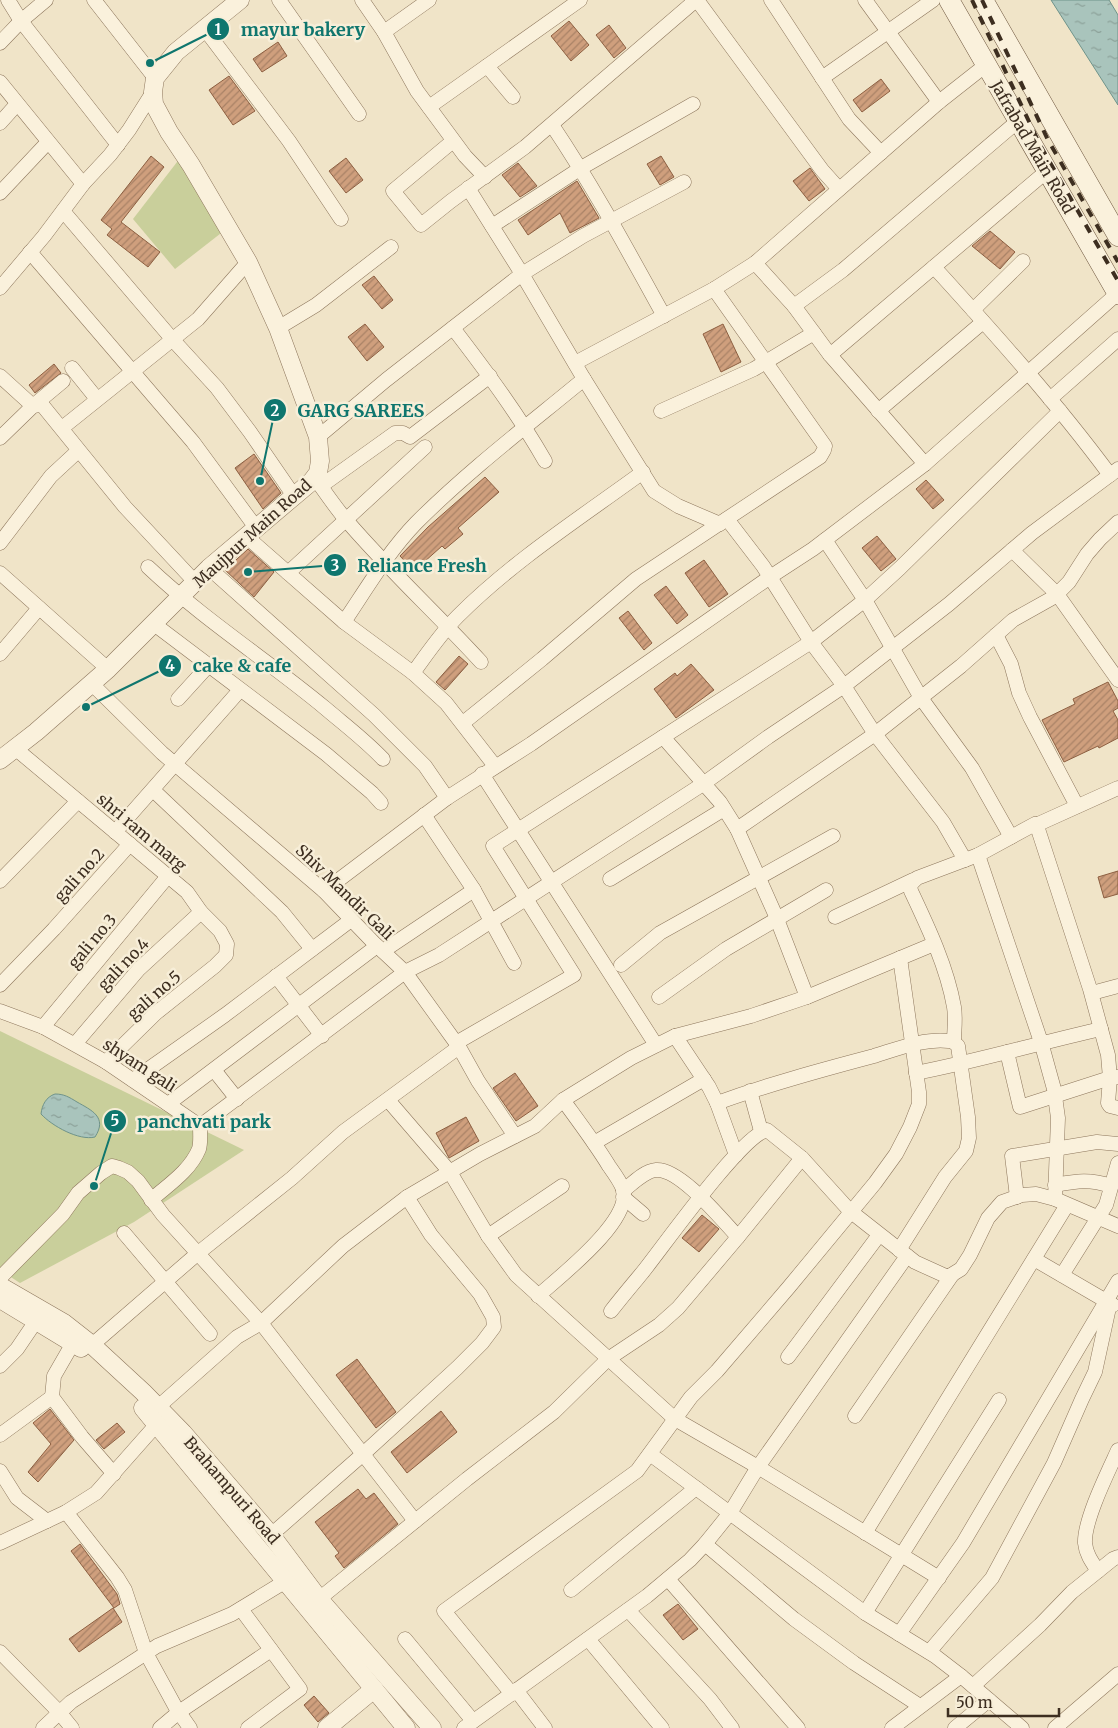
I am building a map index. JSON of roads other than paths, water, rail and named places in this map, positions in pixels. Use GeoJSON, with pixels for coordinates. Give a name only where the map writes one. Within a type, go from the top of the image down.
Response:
{"type":"FeatureCollection","features":[{"type":"Feature","properties":{"kind":"main road","name":"Jafrabad Main Road"},"geometry":{"type":"LineString","coordinates":[[949,0],[1118,293]]}},
{"type":"Feature","properties":{"kind":"main road","name":"Jafrabad Main Road"},"geometry":{"type":"LineString","coordinates":[[983,0],[1118,236]]}},
{"type":"Feature","properties":{"kind":"street"},"geometry":{"type":"LineString","coordinates":[[8,0],[21,22],[118,144]]}},
{"type":"Feature","properties":{"kind":"street"},"geometry":{"type":"LineString","coordinates":[[0,43],[46,0]]}},
{"type":"Feature","properties":{"kind":"street"},"geometry":{"type":"LineString","coordinates":[[94,0],[154,85]]}},
{"type":"Feature","properties":{"kind":"street"},"geometry":{"type":"LineString","coordinates":[[0,288],[129,130],[154,85],[176,52],[240,0]]}},
{"type":"Feature","properties":{"kind":"street"},"geometry":{"type":"LineString","coordinates":[[279,0],[359,114]]}},
{"type":"Feature","properties":{"kind":"street"},"geometry":{"type":"LineString","coordinates":[[362,0],[384,32],[405,71],[429,107],[465,156],[485,177]]}},
{"type":"Feature","properties":{"kind":"street"},"geometry":{"type":"LineString","coordinates":[[384,32],[429,0]]}},
{"type":"Feature","properties":{"kind":"street"},"geometry":{"type":"LineString","coordinates":[[429,107],[580,0]]}},
{"type":"Feature","properties":{"kind":"street"},"geometry":{"type":"LineString","coordinates":[[454,141],[393,191],[420,225],[552,125],[696,0],[822,170],[840,190]]}},
{"type":"Feature","properties":{"kind":"street"},"geometry":{"type":"LineString","coordinates":[[771,0],[849,119],[881,153]]}},
{"type":"Feature","properties":{"kind":"street"},"geometry":{"type":"LineString","coordinates":[[865,0],[940,102]]}},
{"type":"Feature","properties":{"kind":"street"},"geometry":{"type":"LineString","coordinates":[[822,78],[933,0]]}},
{"type":"Feature","properties":{"kind":"street"},"geometry":{"type":"LineString","coordinates":[[204,28],[289,141],[341,219]]}},
{"type":"Feature","properties":{"kind":"street"},"geometry":{"type":"LineString","coordinates":[[576,363],[714,289],[755,263],[940,102],[986,65]]}},
{"type":"Feature","properties":{"kind":"street"},"geometry":{"type":"LineString","coordinates":[[487,66],[513,97]]}},
{"type":"Feature","properties":{"kind":"street"},"geometry":{"type":"LineString","coordinates":[[0,82],[83,184]]}},
{"type":"Feature","properties":{"kind":"street","name":"Maujpur Main Road"},"geometry":{"type":"LineString","coordinates":[[5,754],[92,684],[181,598],[209,568],[294,496],[318,482],[320,461],[318,436],[278,328],[248,262],[191,165],[168,132],[154,104],[154,85]]}},
{"type":"Feature","properties":{"kind":"street"},"geometry":{"type":"LineString","coordinates":[[0,123],[17,104]]}},
{"type":"Feature","properties":{"kind":"street"},"geometry":{"type":"LineString","coordinates":[[492,226],[581,168],[693,104]]}},
{"type":"Feature","properties":{"kind":"street"},"geometry":{"type":"LineString","coordinates":[[794,306],[843,270],[1018,121]]}},
{"type":"Feature","properties":{"kind":"street"},"geometry":{"type":"LineString","coordinates":[[552,125],[581,168],[664,316]]}},
{"type":"Feature","properties":{"kind":"street"},"geometry":{"type":"LineString","coordinates":[[0,193],[48,142]]}},
{"type":"Feature","properties":{"kind":"street"},"geometry":{"type":"LineString","coordinates":[[830,355],[1047,171]]}},
{"type":"Feature","properties":{"kind":"street"},"geometry":{"type":"LineString","coordinates":[[318,436],[386,380],[522,274],[583,236],[684,182]]}},
{"type":"Feature","properties":{"kind":"street"},"geometry":{"type":"LineString","coordinates":[[468,188],[654,491],[678,506],[723,521],[770,577],[811,642],[844,686],[875,734],[972,857],[1041,1042],[1055,1095],[1058,1118],[1059,1196],[1034,1259],[865,1533]]}},
{"type":"Feature","properties":{"kind":"street"},"geometry":{"type":"LineString","coordinates":[[63,211],[172,340],[217,388],[256,440],[294,496]]}},
{"type":"Feature","properties":{"kind":"street"},"geometry":{"type":"LineString","coordinates":[[278,328],[316,305],[390,248]]}},
{"type":"Feature","properties":{"kind":"street"},"geometry":{"type":"LineString","coordinates":[[30,252],[193,442],[252,533],[288,573],[344,622],[413,673],[446,703],[495,766]]}},
{"type":"Feature","properties":{"kind":"street"},"geometry":{"type":"LineString","coordinates":[[972,310],[1023,261]]}},
{"type":"Feature","properties":{"kind":"street"},"geometry":{"type":"LineString","coordinates":[[62,428],[198,319],[248,262]]}},
{"type":"Feature","properties":{"kind":"street"},"geometry":{"type":"LineString","coordinates":[[755,263],[794,306],[830,355],[926,464]]}},
{"type":"Feature","properties":{"kind":"street"},"geometry":{"type":"LineString","coordinates":[[0,264],[10,275]]}},
{"type":"Feature","properties":{"kind":"street"},"geometry":{"type":"LineString","coordinates":[[151,1200],[180,1176],[192,1162],[199,1148],[200,1126],[406,972],[439,955],[704,784],[768,737],[844,686],[949,604],[1032,533],[1114,472],[1060,411],[1030,373],[934,266]]}},
{"type":"Feature","properties":{"kind":"street"},"geometry":{"type":"LineString","coordinates":[[463,723],[636,579],[820,457],[825,446],[801,415],[714,289]]}},
{"type":"Feature","properties":{"kind":"street"},"geometry":{"type":"LineString","coordinates":[[324,891],[447,798],[530,744],[825,540],[926,464],[1118,293]]}},
{"type":"Feature","properties":{"kind":"street"},"geometry":{"type":"LineString","coordinates":[[878,411],[983,322]]}},
{"type":"Feature","properties":{"kind":"street"},"geometry":{"type":"LineString","coordinates":[[453,328],[490,376],[545,461]]}},
{"type":"Feature","properties":{"kind":"street"},"geometry":{"type":"LineString","coordinates":[[661,411],[754,369],[814,333]]}},
{"type":"Feature","properties":{"kind":"street"},"geometry":{"type":"LineString","coordinates":[[1050,399],[1118,339]]}},
{"type":"Feature","properties":{"kind":"street"},"geometry":{"type":"LineString","coordinates":[[72,368],[97,399]]}},
{"type":"Feature","properties":{"kind":"street"},"geometry":{"type":"LineString","coordinates":[[0,376],[33,406]]}},
{"type":"Feature","properties":{"kind":"street"},"geometry":{"type":"LineString","coordinates":[[482,662],[384,563],[345,519],[318,482],[395,433],[403,433],[410,437],[490,376]]}},
{"type":"Feature","properties":{"kind":"street"},"geometry":{"type":"LineString","coordinates":[[344,622],[384,563],[422,518],[467,475],[584,379]]}},
{"type":"Feature","properties":{"kind":"street"},"geometry":{"type":"LineString","coordinates":[[0,438],[33,406],[63,381]]}},
{"type":"Feature","properties":{"kind":"street"},"geometry":{"type":"LineString","coordinates":[[33,406],[43,406],[125,507],[196,583]]}},
{"type":"Feature","properties":{"kind":"street"},"geometry":{"type":"LineString","coordinates":[[92,1345],[197,1254],[292,1178],[343,1132],[388,1100],[458,1045],[574,976],[493,846],[811,642],[865,600],[900,568],[1060,411]]}},
{"type":"Feature","properties":{"kind":"street"},"geometry":{"type":"LineString","coordinates":[[288,573],[425,448]]}},
{"type":"Feature","properties":{"kind":"street"},"geometry":{"type":"LineString","coordinates":[[0,543],[51,476],[78,451]]}},
{"type":"Feature","properties":{"kind":"street"},"geometry":{"type":"LineString","coordinates":[[413,673],[458,616],[518,563],[643,472]]}},
{"type":"Feature","properties":{"kind":"street"},"geometry":{"type":"LineString","coordinates":[[737,829],[875,734],[962,666],[1013,620],[1057,594],[1069,582],[1087,554],[1118,522]]}},
{"type":"Feature","properties":{"kind":"street"},"geometry":{"type":"LineString","coordinates":[[825,540],[865,600],[921,698],[972,768],[1011,837]]}},
{"type":"Feature","properties":{"kind":"street"},"geometry":{"type":"LineString","coordinates":[[1012,550],[1057,594],[1118,680]]}},
{"type":"Feature","properties":{"kind":"street"},"geometry":{"type":"LineString","coordinates":[[148,568],[181,598],[302,690],[368,743],[383,758]]}},
{"type":"Feature","properties":{"kind":"street"},"geometry":{"type":"LineString","coordinates":[[209,568],[374,715],[425,766],[447,798]]}},
{"type":"Feature","properties":{"kind":"street"},"geometry":{"type":"LineString","coordinates":[[0,573],[108,669]]}},
{"type":"Feature","properties":{"kind":"street"},"geometry":{"type":"LineString","coordinates":[[0,654],[39,608]]}},
{"type":"Feature","properties":{"kind":"street"},"geometry":{"type":"LineString","coordinates":[[154,624],[326,754],[381,803]]}},
{"type":"Feature","properties":{"kind":"street"},"geometry":{"type":"LineString","coordinates":[[996,635],[1011,664],[1019,692],[1030,717],[1077,806]]}},
{"type":"Feature","properties":{"kind":"street"},"geometry":{"type":"LineString","coordinates":[[178,699],[208,666]]}},
{"type":"Feature","properties":{"kind":"street","name":"Shiv Mandir Gali"},"geometry":{"type":"LineString","coordinates":[[92,684],[176,765],[324,891],[380,949],[406,972],[458,1045],[478,1081],[515,1136]]}},
{"type":"Feature","properties":{"kind":"street"},"geometry":{"type":"LineString","coordinates":[[115,832],[176,765],[240,690]]}},
{"type":"Feature","properties":{"kind":"street"},"geometry":{"type":"LineString","coordinates":[[663,737],[704,784],[737,829],[777,918],[807,997]]}},
{"type":"Feature","properties":{"kind":"street","name":"shri ram marg"},"geometry":{"type":"LineString","coordinates":[[5,754],[78,801],[187,892],[220,931],[227,944],[226,955]]}},
{"type":"Feature","properties":{"kind":"street"},"geometry":{"type":"LineString","coordinates":[[482,774],[656,1046]]}},
{"type":"Feature","properties":{"kind":"street"},"geometry":{"type":"LineString","coordinates":[[835,917],[913,880],[972,857],[1036,825],[1118,788]]}},
{"type":"Feature","properties":{"kind":"street"},"geometry":{"type":"LineString","coordinates":[[152,790],[282,912],[312,949]]}},
{"type":"Feature","properties":{"kind":"street"},"geometry":{"type":"LineString","coordinates":[[0,881],[78,801]]}},
{"type":"Feature","properties":{"kind":"street"},"geometry":{"type":"LineString","coordinates":[[610,879],[724,809]]}},
{"type":"Feature","properties":{"kind":"street"},"geometry":{"type":"LineString","coordinates":[[424,815],[474,890],[514,963]]}},
{"type":"Feature","properties":{"kind":"street"},"geometry":{"type":"LineString","coordinates":[[1036,825],[1092,993],[1114,1078],[1108,1103],[1110,1106],[1118,1108]]}},
{"type":"Feature","properties":{"kind":"street"},"geometry":{"type":"LineString","coordinates":[[621,966],[660,933],[833,836]]}},
{"type":"Feature","properties":{"kind":"street","name":"gali no.2"},"geometry":{"type":"LineString","coordinates":[[0,985],[54,929],[130,844]]}},
{"type":"Feature","properties":{"kind":"street","name":"gali no.3"},"geometry":{"type":"LineString","coordinates":[[43,1027],[168,876]]}},
{"type":"Feature","properties":{"kind":"street"},"geometry":{"type":"LineString","coordinates":[[913,880],[909,888],[928,926],[945,974],[954,1009],[954,1042]]}},
{"type":"Feature","properties":{"kind":"street"},"geometry":{"type":"LineString","coordinates":[[168,1104],[299,1005],[380,949],[474,890]]}},
{"type":"Feature","properties":{"kind":"street"},"geometry":{"type":"LineString","coordinates":[[659,997],[726,949],[826,890]]}},
{"type":"Feature","properties":{"kind":"street","name":"gali no.4"},"geometry":{"type":"LineString","coordinates":[[75,1044],[138,969],[202,912]]}},
{"type":"Feature","properties":{"kind":"street"},"geometry":{"type":"LineString","coordinates":[[133,1080],[225,1015],[351,920]]}},
{"type":"Feature","properties":{"kind":"street"},"geometry":{"type":"LineString","coordinates":[[0,1543],[66,1512],[96,1494],[114,1474],[157,1415],[237,1336],[261,1323],[343,1246],[407,1197],[535,1126],[563,1100],[631,1058],[675,1036],[751,1016],[807,997],[934,944]]}},
{"type":"Feature","properties":{"kind":"street","name":"gali no.5"},"geometry":{"type":"LineString","coordinates":[[106,1062],[156,1013],[226,955]]}},
{"type":"Feature","properties":{"kind":"street"},"geometry":{"type":"LineString","coordinates":[[546,1728],[444,1611],[637,1471],[691,1398],[790,1287],[850,1211],[875,1183],[896,1154],[910,1127],[918,1104],[916,1073],[900,958]]}},
{"type":"Feature","properties":{"kind":"street"},"geometry":{"type":"LineString","coordinates":[[276,976],[322,1036]]}},
{"type":"Feature","properties":{"kind":"street"},"geometry":{"type":"LineString","coordinates":[[1092,993],[1118,986]]}},
{"type":"Feature","properties":{"kind":"street","name":"shyam gali"},"geometry":{"type":"LineString","coordinates":[[0,1011],[43,1027],[75,1044],[106,1062],[200,1126]]}},
{"type":"Feature","properties":{"kind":"street"},"geometry":{"type":"LineString","coordinates":[[916,1073],[961,1064],[1041,1042],[1101,1029]]}},
{"type":"Feature","properties":{"kind":"street"},"geometry":{"type":"LineString","coordinates":[[675,1036],[704,1079],[717,1103],[736,1155]]}},
{"type":"Feature","properties":{"kind":"street"},"geometry":{"type":"LineString","coordinates":[[405,1639],[474,1724],[514,1692],[668,1579],[705,1544],[730,1513],[758,1467],[903,1253],[945,1177],[966,1151],[969,1138],[968,1117],[958,1046],[950,1041],[931,1041],[912,1045],[750,1091],[717,1103]]}},
{"type":"Feature","properties":{"kind":"street"},"geometry":{"type":"LineString","coordinates":[[1007,1052],[1020,1107],[1114,1078]]}},
{"type":"Feature","properties":{"kind":"street"},"geometry":{"type":"LineString","coordinates":[[214,1070],[237,1099]]}},
{"type":"Feature","properties":{"kind":"street"},"geometry":{"type":"LineString","coordinates":[[594,1143],[704,1079]]}},
{"type":"Feature","properties":{"kind":"street"},"geometry":{"type":"LineString","coordinates":[[750,1091],[761,1132]]}},
{"type":"Feature","properties":{"kind":"street"},"geometry":{"type":"LineString","coordinates":[[388,1100],[450,1172],[488,1236],[516,1275],[675,1419],[758,1467],[939,1578]]}},
{"type":"Feature","properties":{"kind":"street"},"geometry":{"type":"LineString","coordinates":[[563,1100],[594,1143],[623,1194],[642,1214]]}},
{"type":"Feature","properties":{"kind":"street"},"geometry":{"type":"LineString","coordinates":[[611,1311],[700,1197],[736,1155],[748,1142],[761,1132],[767,1130],[802,1158],[850,1211],[903,1253],[929,1270],[948,1278],[961,1269],[988,1218],[1002,1202],[1017,1197],[1036,1194],[1059,1196],[1118,1226]]}},
{"type":"Feature","properties":{"kind":"street"},"geometry":{"type":"LineString","coordinates":[[1017,1197],[1012,1156],[1097,1142],[1118,1144]]}},
{"type":"Feature","properties":{"kind":"street"},"geometry":{"type":"LineString","coordinates":[[319,1599],[554,1412],[608,1359],[659,1326],[678,1308],[802,1158]]}},
{"type":"Feature","properties":{"kind":"street"},"geometry":{"type":"LineString","coordinates":[[1062,1275],[1106,1205],[1118,1163]]}},
{"type":"Feature","properties":{"kind":"street"},"geometry":{"type":"LineString","coordinates":[[0,1278],[63,1214],[78,1193],[101,1173],[112,1166],[128,1172],[138,1181],[151,1200],[197,1254],[261,1323],[415,1521]]}},
{"type":"Feature","properties":{"kind":"street"},"geometry":{"type":"LineString","coordinates":[[538,1296],[592,1248],[621,1210],[623,1194],[647,1173],[656,1170],[666,1171],[682,1180],[738,1237]]}},
{"type":"Feature","properties":{"kind":"street"},"geometry":{"type":"LineString","coordinates":[[1059,1196],[1079,1181],[1095,1181],[1111,1186]]}},
{"type":"Feature","properties":{"kind":"street"},"geometry":{"type":"LineString","coordinates":[[488,1236],[562,1186]]}},
{"type":"Feature","properties":{"kind":"street"},"geometry":{"type":"LineString","coordinates":[[271,1535],[457,1368],[494,1328],[493,1317],[480,1294],[431,1235],[407,1197]]}},
{"type":"Feature","properties":{"kind":"street"},"geometry":{"type":"LineString","coordinates":[[124,1233],[210,1334]]}},
{"type":"Feature","properties":{"kind":"street"},"geometry":{"type":"LineString","coordinates":[[788,1357],[880,1235]]}},
{"type":"Feature","properties":{"kind":"street"},"geometry":{"type":"LineString","coordinates":[[1034,1259],[1111,1304]]}},
{"type":"Feature","properties":{"kind":"street"},"geometry":{"type":"LineString","coordinates":[[855,1416],[952,1275]]}},
{"type":"Feature","properties":{"kind":"street"},"geometry":{"type":"LineString","coordinates":[[929,1652],[992,1578],[1054,1463],[1095,1372],[1118,1281]]}},
{"type":"Feature","properties":{"kind":"street","name":"Brahampuri Road"},"geometry":{"type":"LineString","coordinates":[[0,1286],[64,1323],[92,1345],[157,1415],[286,1581],[381,1684],[432,1728]]}},
{"type":"Feature","properties":{"kind":"street","name":"Brahampuri Road"},"geometry":{"type":"LineString","coordinates":[[0,1299],[73,1343],[189,1440],[271,1535],[381,1684],[406,1728]]}},
{"type":"Feature","properties":{"kind":"street"},"geometry":{"type":"LineString","coordinates":[[899,1634],[963,1543],[1111,1304]]}},
{"type":"Feature","properties":{"kind":"street"},"geometry":{"type":"LineString","coordinates":[[0,1366],[17,1349],[36,1321]]}},
{"type":"Feature","properties":{"kind":"street"},"geometry":{"type":"LineString","coordinates":[[73,1343],[54,1376],[52,1397],[82,1437],[114,1474]]}},
{"type":"Feature","properties":{"kind":"street"},"geometry":{"type":"LineString","coordinates":[[0,1435],[52,1397]]}},
{"type":"Feature","properties":{"kind":"street"},"geometry":{"type":"LineString","coordinates":[[865,1613],[999,1400]]}},
{"type":"Feature","properties":{"kind":"street"},"geometry":{"type":"LineString","coordinates":[[1098,1571],[1089,1557],[1085,1545],[1086,1531],[1118,1450]]}},
{"type":"Feature","properties":{"kind":"street"},"geometry":{"type":"LineString","coordinates":[[650,1454],[865,1613],[929,1652],[961,1676],[1022,1728]]}},
{"type":"Feature","properties":{"kind":"street"},"geometry":{"type":"LineString","coordinates":[[0,1471],[17,1498],[47,1521]]}},
{"type":"Feature","properties":{"kind":"street"},"geometry":{"type":"LineString","coordinates":[[571,1590],[696,1488]]}},
{"type":"Feature","properties":{"kind":"street"},"geometry":{"type":"LineString","coordinates":[[66,1512],[118,1577],[125,1590],[146,1653],[190,1728]]}},
{"type":"Feature","properties":{"kind":"street"},"geometry":{"type":"LineString","coordinates":[[705,1544],[794,1619],[854,1663],[920,1706]]}},
{"type":"Feature","properties":{"kind":"street"},"geometry":{"type":"LineString","coordinates":[[973,1686],[1040,1625],[1072,1592],[1118,1557]]}},
{"type":"Feature","properties":{"kind":"street"},"geometry":{"type":"LineString","coordinates":[[668,1579],[798,1728]]}},
{"type":"Feature","properties":{"kind":"street"},"geometry":{"type":"LineString","coordinates":[[42,1728],[59,1712],[86,1692],[146,1653],[165,1642],[241,1609],[286,1581]]}},
{"type":"Feature","properties":{"kind":"street"},"geometry":{"type":"LineString","coordinates":[[241,1609],[300,1689],[248,1728]]}},
{"type":"Feature","properties":{"kind":"street"},"geometry":{"type":"LineString","coordinates":[[628,1610],[710,1699],[732,1728]]}},
{"type":"Feature","properties":{"kind":"street"},"geometry":{"type":"LineString","coordinates":[[588,1639],[662,1728]]}},
{"type":"Feature","properties":{"kind":"street"},"geometry":{"type":"LineString","coordinates":[[160,1728],[179,1712],[271,1650]]}},
{"type":"Feature","properties":{"kind":"street"},"geometry":{"type":"LineString","coordinates":[[0,1652],[59,1712],[72,1728]]}},
{"type":"Feature","properties":{"kind":"street"},"geometry":{"type":"LineString","coordinates":[[1055,1728],[1118,1674]]}},
{"type":"Feature","properties":{"kind":"street"},"geometry":{"type":"LineString","coordinates":[[892,1728],[961,1676]]}},
{"type":"Feature","properties":{"kind":"street"},"geometry":{"type":"LineString","coordinates":[[327,1728],[381,1684]]}},
{"type":"Feature","properties":{"kind":"street"},"geometry":{"type":"LineString","coordinates":[[955,1728],[989,1700]]}},
{"type":"Feature","properties":{"kind":"water"},"geometry":{"type":"Polygon","coordinates":[[[1051,0],[1109,0],[1118,15],[1118,105],[1051,0]]]}},
{"type":"Feature","properties":{"kind":"water"},"geometry":{"type":"Polygon","coordinates":[[[55,1094],[69,1097],[96,1115],[100,1124],[95,1137],[81,1137],[66,1132],[41,1114],[45,1102],[55,1094]]]}},
{"type":"Feature","properties":{"kind":"railway"},"geometry":{"type":"LineString","coordinates":[[972,0],[1040,145],[1118,281]]}},
{"type":"Feature","properties":{"kind":"railway"},"geometry":{"type":"LineString","coordinates":[[982,0],[1048,140],[1118,262]]}},
{"type":"Feature","properties":{"kind":"place","name":"mayur bakery"},"geometry":{"type":"Point","coordinates":[150,63]}},
{"type":"Feature","properties":{"kind":"place","name":"GARG SAREES"},"geometry":{"type":"Point","coordinates":[260,481]}},
{"type":"Feature","properties":{"kind":"place","name":"Reliance Fresh"},"geometry":{"type":"Point","coordinates":[248,572]}},
{"type":"Feature","properties":{"kind":"place","name":"cake & cafe"},"geometry":{"type":"Point","coordinates":[86,707]}},
{"type":"Feature","properties":{"kind":"place","name":"panchvati park"},"geometry":{"type":"Point","coordinates":[94,1186]}}]}
